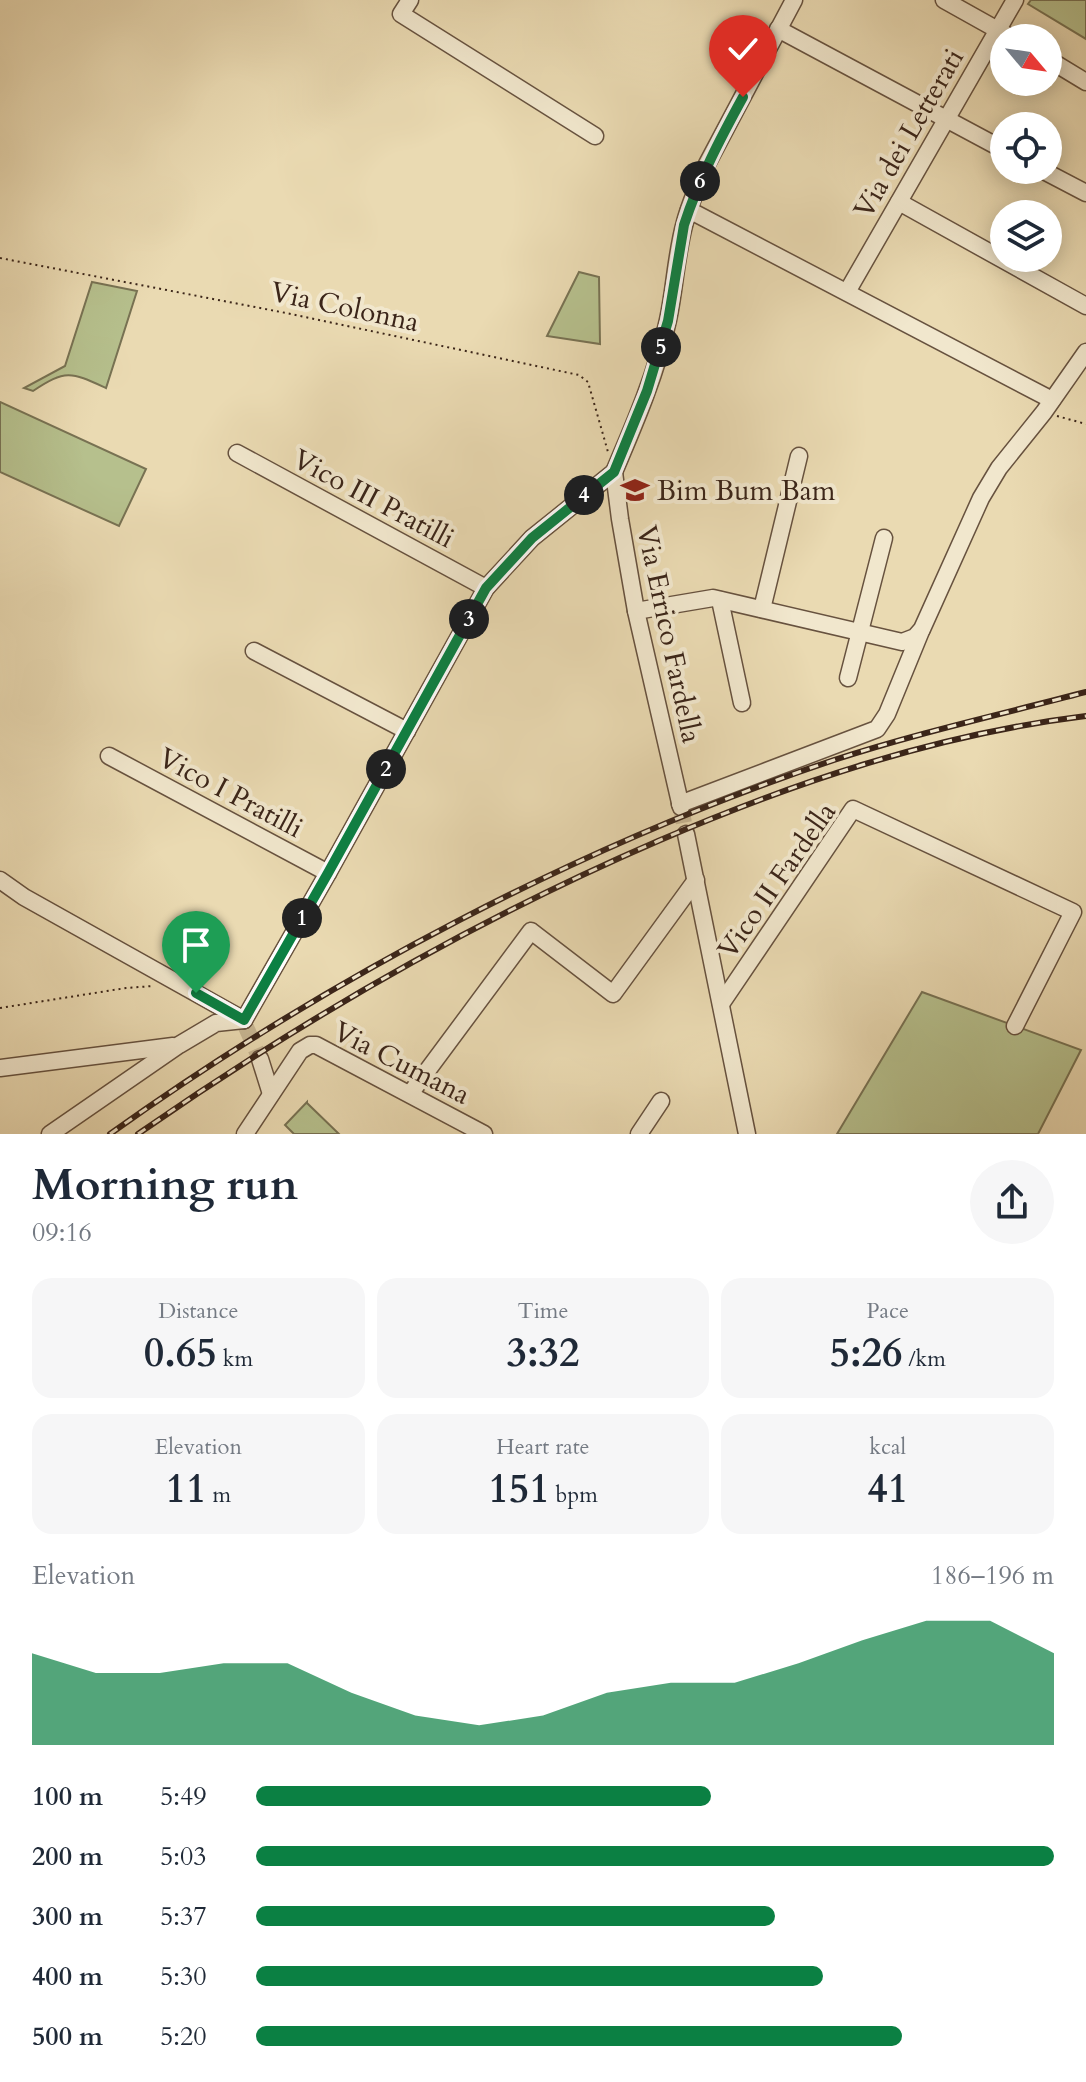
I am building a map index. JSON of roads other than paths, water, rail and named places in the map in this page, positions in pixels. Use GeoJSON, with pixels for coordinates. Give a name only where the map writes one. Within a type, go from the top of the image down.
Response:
{"type":"FeatureCollection","features":[{"type":"Feature","properties":{"kind":"street"},"geometry":{"type":"LineString","coordinates":[[410,0],[401,14],[595,136]]}},
{"type":"Feature","properties":{"kind":"street"},"geometry":{"type":"LineString","coordinates":[[245,1023],[486,588],[532,538],[614,472],[647,391],[665,333],[689,210],[707,164],[794,0]]}},
{"type":"Feature","properties":{"kind":"street"},"geometry":{"type":"LineString","coordinates":[[944,0],[990,26]]}},
{"type":"Feature","properties":{"kind":"street","name":"Via dei Letterati"},"geometry":{"type":"LineString","coordinates":[[1008,24],[1015,0]]}},
{"type":"Feature","properties":{"kind":"street"},"geometry":{"type":"LineString","coordinates":[[778,29],[990,143]]}},
{"type":"Feature","properties":{"kind":"street","name":"Via dei Letterati"},"geometry":{"type":"LineString","coordinates":[[847,292],[946,119],[990,56]]}},
{"type":"Feature","properties":{"kind":"street"},"geometry":{"type":"LineString","coordinates":[[1062,67],[1086,82]]}},
{"type":"Feature","properties":{"kind":"street"},"geometry":{"type":"LineString","coordinates":[[1062,180],[1086,193]]}},
{"type":"Feature","properties":{"kind":"street"},"geometry":{"type":"LineString","coordinates":[[899,202],[1086,306]]}},
{"type":"Feature","properties":{"kind":"street"},"geometry":{"type":"LineString","coordinates":[[689,210],[847,292],[1048,406]]}},
{"type":"Feature","properties":{"kind":"street"},"geometry":{"type":"LineString","coordinates":[[636,611],[713,598],[902,642],[915,637],[922,629],[981,498],[999,468],[1086,352]]}},
{"type":"Feature","properties":{"kind":"street","name":"Vico III Pratilli"},"geometry":{"type":"LineString","coordinates":[[237,453],[486,588]]}},
{"type":"Feature","properties":{"kind":"street"},"geometry":{"type":"LineString","coordinates":[[726,630],[757,608],[799,456]]}},
{"type":"Feature","properties":{"kind":"street","name":"Via Errico Fardella"},"geometry":{"type":"LineString","coordinates":[[614,472],[636,611],[680,805],[877,729],[887,714],[922,629]]}},
{"type":"Feature","properties":{"kind":"street"},"geometry":{"type":"LineString","coordinates":[[848,678],[884,538]]}},
{"type":"Feature","properties":{"kind":"street"},"geometry":{"type":"LineString","coordinates":[[720,600],[742,703]]}},
{"type":"Feature","properties":{"kind":"street"},"geometry":{"type":"LineString","coordinates":[[254,651],[407,731]]}},
{"type":"Feature","properties":{"kind":"street","name":"Vico I Pratilli"},"geometry":{"type":"LineString","coordinates":[[109,756],[328,873]]}},
{"type":"Feature","properties":{"kind":"street","name":"Vico II Fardella"},"geometry":{"type":"LineString","coordinates":[[721,1004],[853,809],[1073,912],[1015,1026]]}},
{"type":"Feature","properties":{"kind":"street"},"geometry":{"type":"LineString","coordinates":[[686,834],[747,1134]]}},
{"type":"Feature","properties":{"kind":"street"},"geometry":{"type":"LineString","coordinates":[[0,880],[24,897],[245,1023]]}},
{"type":"Feature","properties":{"kind":"street"},"geometry":{"type":"LineString","coordinates":[[410,1094],[531,931],[613,994],[696,880]]}},
{"type":"Feature","properties":{"kind":"street"},"geometry":{"type":"LineString","coordinates":[[50,1134],[216,1023],[245,1023]]}},
{"type":"Feature","properties":{"kind":"street"},"geometry":{"type":"LineString","coordinates":[[0,1068],[179,1045]]}},
{"type":"Feature","properties":{"kind":"street","name":"Via Cumana"},"geometry":{"type":"LineString","coordinates":[[245,1134],[300,1051],[316,1045],[484,1134]]}},
{"type":"Feature","properties":{"kind":"street"},"geometry":{"type":"LineString","coordinates":[[260,1059],[271,1094]]}},
{"type":"Feature","properties":{"kind":"street"},"geometry":{"type":"LineString","coordinates":[[639,1134],[661,1101]]}},
{"type":"Feature","properties":{"kind":"tunnel"},"geometry":{"type":"LineString","coordinates":[[681,807],[686,834]]}},
{"type":"Feature","properties":{"kind":"tunnel"},"geometry":{"type":"LineString","coordinates":[[246,1027],[260,1059]]}},
{"type":"Feature","properties":{"kind":"railway"},"geometry":{"type":"LineString","coordinates":[[110,1134],[279,1022],[459,920],[551,874],[739,794],[834,760],[928,732],[1086,692]]}},
{"type":"Feature","properties":{"kind":"railway"},"geometry":{"type":"LineString","coordinates":[[138,1134],[263,1051],[391,974],[523,904],[658,841],[762,799],[868,763],[976,735],[1086,716]]}},
{"type":"Feature","properties":{"kind":"place","name":"Bim Bum Bam"},"geometry":{"type":"Point","coordinates":[635,490]}}]}
